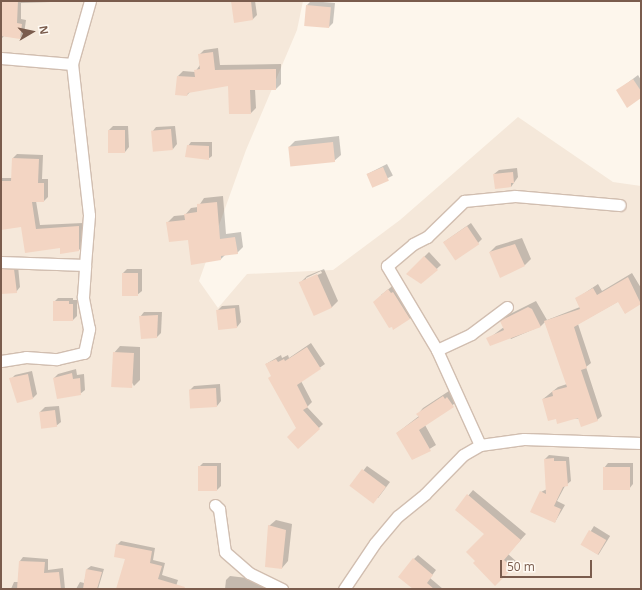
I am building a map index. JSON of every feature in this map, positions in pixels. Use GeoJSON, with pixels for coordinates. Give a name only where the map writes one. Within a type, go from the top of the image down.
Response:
{"type":"FeatureCollection","features":[{"type":"Feature","properties":{"kind":"street"},"geometry":{"type":"LineString","coordinates":[[1,361],[26,357],[57,359],[84,353],[89,330],[83,297],[89,216],[72,64],[90,1]]}},
{"type":"Feature","properties":{"kind":"street"},"geometry":{"type":"LineString","coordinates":[[1,58],[72,64]]}},
{"type":"Feature","properties":{"kind":"street"},"geometry":{"type":"LineString","coordinates":[[480,445],[437,350],[387,266],[413,244],[427,237],[464,201],[515,196],[620,205]]}},
{"type":"Feature","properties":{"kind":"street"},"geometry":{"type":"LineString","coordinates":[[1,262],[85,265]]}},
{"type":"Feature","properties":{"kind":"street"},"geometry":{"type":"LineString","coordinates":[[437,350],[471,334],[507,307]]}},
{"type":"Feature","properties":{"kind":"street"},"geometry":{"type":"LineString","coordinates":[[344,589],[375,543],[398,516],[425,494],[463,455],[480,445],[524,438],[641,443]]}},
{"type":"Feature","properties":{"kind":"street"},"geometry":{"type":"LineString","coordinates":[[215,505],[219,510],[225,552],[249,573],[282,589]]}},
{"type":"Feature","properties":{"kind":"shaded area"},"geometry":{"type":"Polygon","coordinates":[[[1,1],[303,1],[297,30],[246,150],[199,281],[218,308],[247,274],[333,270],[400,220],[518,117],[613,182],[641,186],[641,589],[1,589],[1,1]]]}},
{"type":"Feature","properties":{"kind":"building"},"geometry":{"type":"Polygon","coordinates":[[[1,1],[18,1],[17,23],[22,24],[20,39],[1,36],[1,1]]]}},
{"type":"Feature","properties":{"kind":"building"},"geometry":{"type":"Polygon","coordinates":[[[231,1],[251,1],[253,20],[234,23],[231,1]]]}},
{"type":"Feature","properties":{"kind":"building"},"geometry":{"type":"Polygon","coordinates":[[[306,5],[331,7],[329,28],[304,26],[306,5]]]}},
{"type":"Feature","properties":{"kind":"building"},"geometry":{"type":"Polygon","coordinates":[[[213,52],[215,70],[276,69],[276,90],[250,90],[251,114],[229,114],[228,86],[188,93],[187,96],[175,95],[177,76],[195,77],[194,70],[200,69],[198,54],[213,52]]]}},
{"type":"Feature","properties":{"kind":"building"},"geometry":{"type":"Polygon","coordinates":[[[633,79],[641,91],[641,98],[627,108],[616,90],[633,79]]]}},
{"type":"Feature","properties":{"kind":"building"},"geometry":{"type":"Polygon","coordinates":[[[171,129],[173,150],[153,152],[151,131],[171,129]]]}},
{"type":"Feature","properties":{"kind":"building"},"geometry":{"type":"Polygon","coordinates":[[[108,130],[125,130],[125,153],[108,153],[108,130]]]}},
{"type":"Feature","properties":{"kind":"building"},"geometry":{"type":"Polygon","coordinates":[[[333,142],[335,162],[290,167],[288,147],[333,142]]]}},
{"type":"Feature","properties":{"kind":"building"},"geometry":{"type":"Polygon","coordinates":[[[187,145],[209,146],[209,160],[185,157],[187,145]]]}},
{"type":"Feature","properties":{"kind":"building"},"geometry":{"type":"Polygon","coordinates":[[[12,158],[39,159],[38,183],[44,183],[44,202],[32,202],[36,229],[79,226],[79,251],[60,254],[60,248],[25,253],[21,227],[1,230],[1,181],[11,181],[12,158]]]}},
{"type":"Feature","properties":{"kind":"building"},"geometry":{"type":"Polygon","coordinates":[[[383,167],[389,181],[372,188],[366,174],[383,167]]]}},
{"type":"Feature","properties":{"kind":"building"},"geometry":{"type":"Polygon","coordinates":[[[513,172],[514,183],[511,183],[511,187],[495,189],[493,174],[513,172]]]}},
{"type":"Feature","properties":{"kind":"building"},"geometry":{"type":"Polygon","coordinates":[[[217,202],[220,239],[235,237],[238,254],[221,256],[221,260],[191,265],[188,240],[169,242],[166,222],[185,220],[184,214],[197,212],[197,204],[217,202]]]}},
{"type":"Feature","properties":{"kind":"building"},"geometry":{"type":"Polygon","coordinates":[[[467,226],[479,244],[455,260],[443,242],[467,226]]]}},
{"type":"Feature","properties":{"kind":"building"},"geometry":{"type":"Polygon","coordinates":[[[515,244],[525,266],[500,278],[489,252],[515,244]]]}},
{"type":"Feature","properties":{"kind":"building"},"geometry":{"type":"Polygon","coordinates":[[[424,256],[438,270],[421,284],[406,274],[424,256]]]}},
{"type":"Feature","properties":{"kind":"building"},"geometry":{"type":"Polygon","coordinates":[[[1,269],[14,269],[17,293],[1,294],[1,269]]]}},
{"type":"Feature","properties":{"kind":"building"},"geometry":{"type":"Polygon","coordinates":[[[122,273],[138,273],[138,296],[122,296],[122,273]]]}},
{"type":"Feature","properties":{"kind":"building"},"geometry":{"type":"Polygon","coordinates":[[[317,274],[332,308],[314,316],[299,282],[317,274]]]}},
{"type":"Feature","properties":{"kind":"building"},"geometry":{"type":"Polygon","coordinates":[[[628,277],[641,304],[625,314],[618,302],[574,327],[587,368],[581,370],[598,421],[581,427],[578,418],[557,424],[556,419],[548,421],[542,399],[553,396],[552,391],[567,387],[544,321],[580,309],[575,298],[593,288],[597,295],[628,277]]]}},
{"type":"Feature","properties":{"kind":"building"},"geometry":{"type":"Polygon","coordinates":[[[388,289],[391,293],[393,292],[410,319],[393,330],[392,327],[389,328],[373,302],[388,289]]]}},
{"type":"Feature","properties":{"kind":"building"},"geometry":{"type":"Polygon","coordinates":[[[53,301],[69,301],[69,304],[73,304],[73,321],[53,321],[53,301]]]}},
{"type":"Feature","properties":{"kind":"building"},"geometry":{"type":"Polygon","coordinates":[[[528,307],[532,309],[541,327],[490,346],[486,338],[504,330],[500,321],[528,307]]]}},
{"type":"Feature","properties":{"kind":"building"},"geometry":{"type":"Polygon","coordinates":[[[235,308],[237,328],[218,330],[216,310],[235,308]]]}},
{"type":"Feature","properties":{"kind":"building"},"geometry":{"type":"Polygon","coordinates":[[[158,315],[157,338],[141,339],[139,316],[158,315]]]}},
{"type":"Feature","properties":{"kind":"building"},"geometry":{"type":"Polygon","coordinates":[[[307,347],[321,369],[297,385],[308,407],[303,410],[320,429],[298,449],[287,437],[296,428],[268,378],[271,376],[265,364],[276,359],[278,362],[284,359],[285,361],[307,347]]]}},
{"type":"Feature","properties":{"kind":"building"},"geometry":{"type":"Polygon","coordinates":[[[113,352],[134,353],[132,388],[111,387],[113,352]]]}},
{"type":"Feature","properties":{"kind":"building"},"geometry":{"type":"Polygon","coordinates":[[[72,373],[73,379],[80,378],[81,395],[57,399],[53,378],[72,373]]]}},
{"type":"Feature","properties":{"kind":"building"},"geometry":{"type":"Polygon","coordinates":[[[28,374],[33,399],[17,403],[9,378],[28,374]]]}},
{"type":"Feature","properties":{"kind":"building"},"geometry":{"type":"Polygon","coordinates":[[[216,388],[217,407],[190,408],[189,389],[216,388]]]}},
{"type":"Feature","properties":{"kind":"building"},"geometry":{"type":"Polygon","coordinates":[[[443,396],[445,399],[447,397],[454,407],[419,430],[431,451],[412,460],[396,433],[419,417],[416,414],[443,396]]]}},
{"type":"Feature","properties":{"kind":"building"},"geometry":{"type":"Polygon","coordinates":[[[55,410],[57,427],[41,429],[39,412],[55,410]]]}},
{"type":"Feature","properties":{"kind":"building"},"geometry":{"type":"Polygon","coordinates":[[[554,458],[554,461],[566,461],[568,486],[563,487],[554,506],[561,509],[555,523],[530,512],[540,491],[546,494],[544,459],[554,458]]]}},
{"type":"Feature","properties":{"kind":"building"},"geometry":{"type":"Polygon","coordinates":[[[198,466],[217,466],[217,491],[198,491],[198,466]]]}},
{"type":"Feature","properties":{"kind":"building"},"geometry":{"type":"Polygon","coordinates":[[[603,467],[630,467],[630,490],[603,490],[603,467]]]}},
{"type":"Feature","properties":{"kind":"building"},"geometry":{"type":"Polygon","coordinates":[[[362,469],[386,487],[373,504],[349,486],[362,469]]]}},
{"type":"Feature","properties":{"kind":"building"},"geometry":{"type":"Polygon","coordinates":[[[467,494],[521,540],[504,560],[513,568],[495,586],[473,563],[475,561],[466,552],[484,534],[455,510],[467,494]]]}},
{"type":"Feature","properties":{"kind":"building"},"geometry":{"type":"Polygon","coordinates":[[[268,525],[286,530],[282,569],[265,567],[268,525]]]}},
{"type":"Feature","properties":{"kind":"building"},"geometry":{"type":"Polygon","coordinates":[[[589,530],[606,540],[598,555],[580,545],[589,530]]]}},
{"type":"Feature","properties":{"kind":"building"},"geometry":{"type":"Polygon","coordinates":[[[116,544],[152,551],[150,563],[162,566],[158,579],[185,587],[184,589],[116,589],[125,559],[114,557],[116,544]]]}},
{"type":"Feature","properties":{"kind":"building"},"geometry":{"type":"Polygon","coordinates":[[[413,558],[433,575],[427,583],[434,589],[413,589],[398,577],[413,558]]]}},
{"type":"Feature","properties":{"kind":"building"},"geometry":{"type":"Polygon","coordinates":[[[19,561],[45,562],[44,573],[59,572],[61,589],[17,589],[19,561]]]}},
{"type":"Feature","properties":{"kind":"building"},"geometry":{"type":"Polygon","coordinates":[[[86,569],[102,572],[97,589],[83,589],[86,569]]]}}]}
